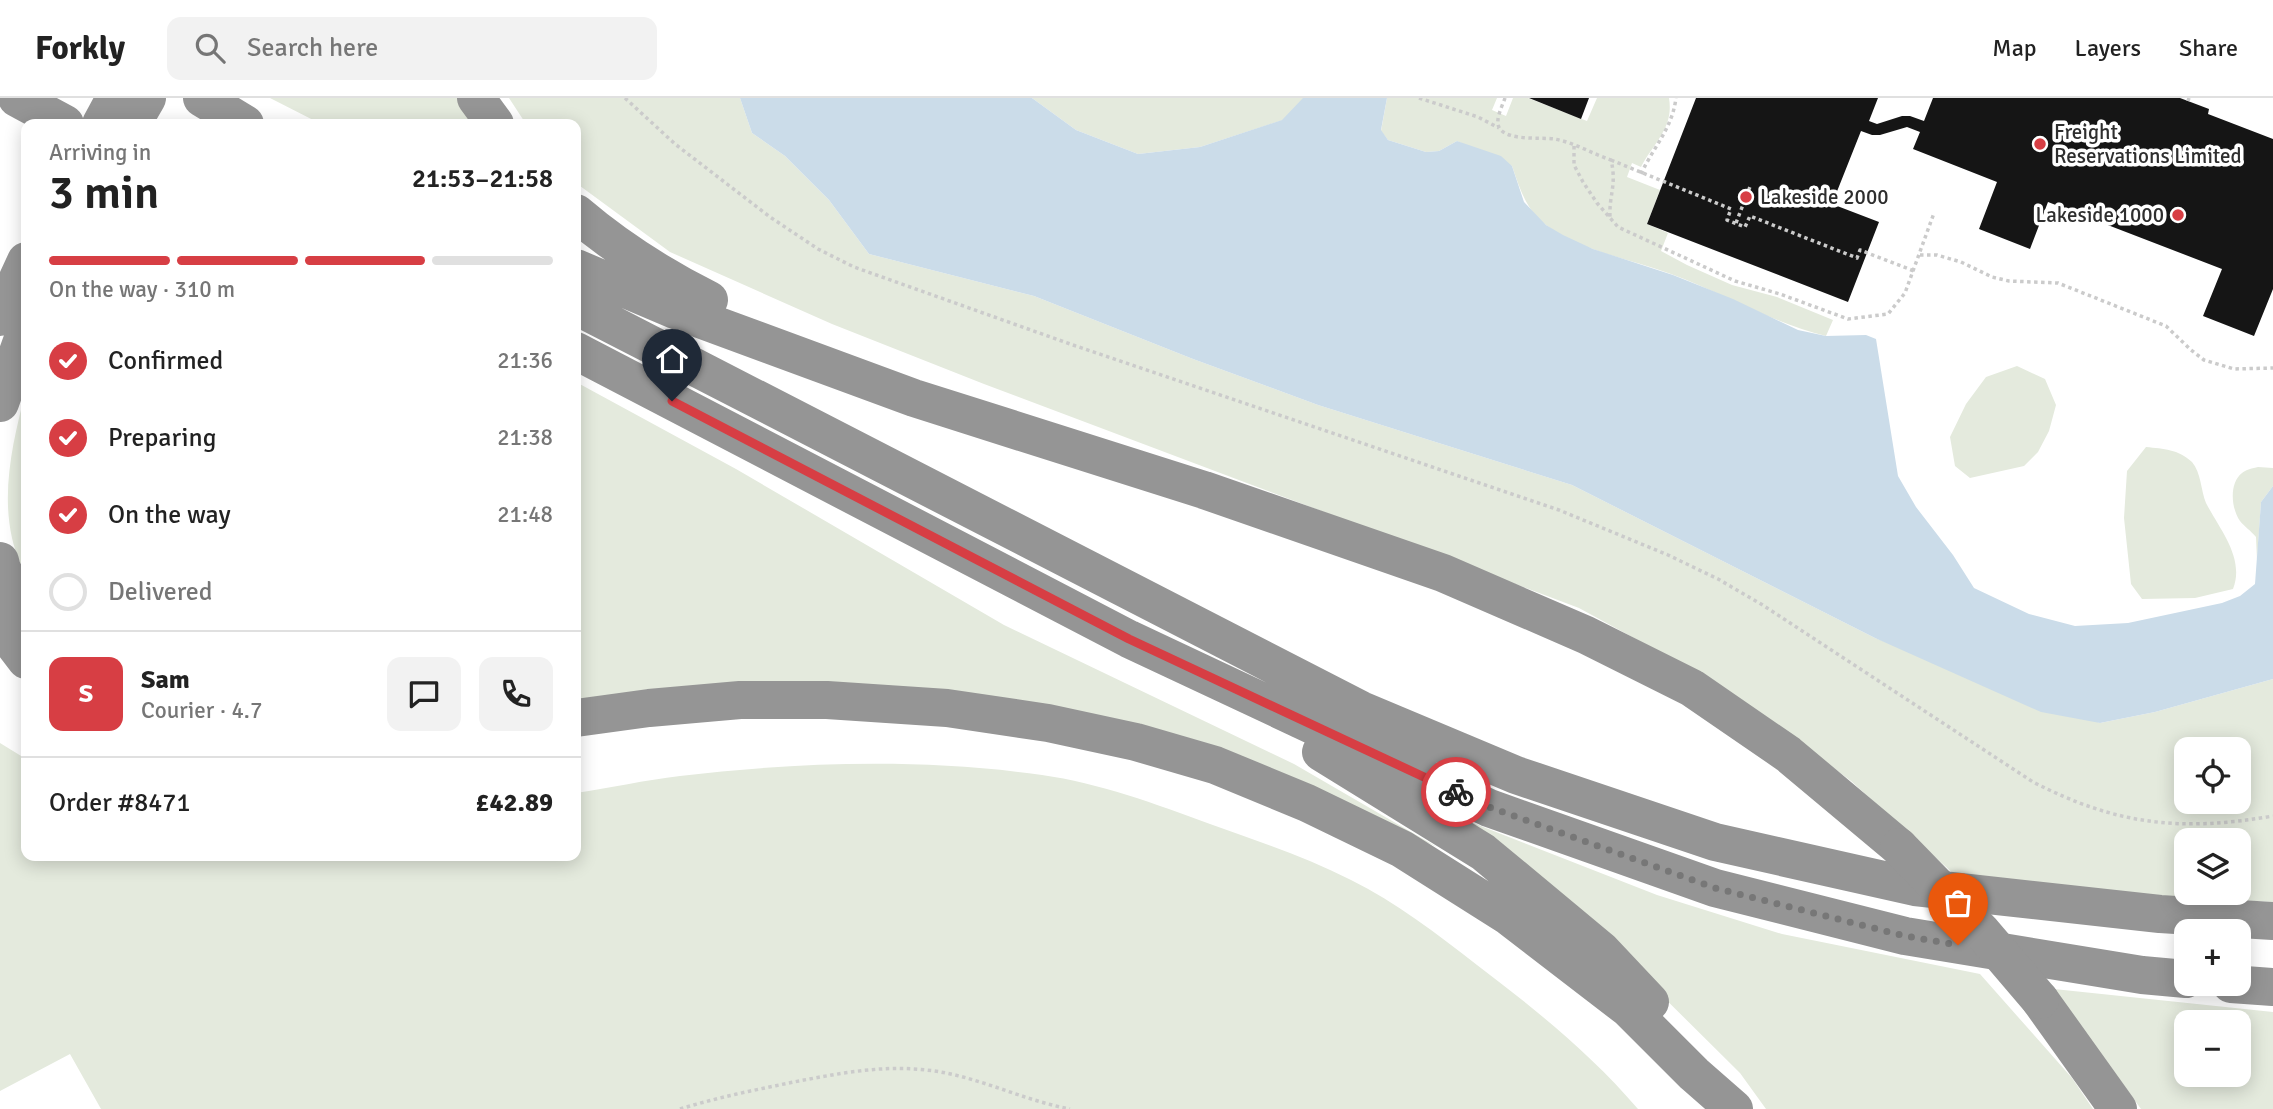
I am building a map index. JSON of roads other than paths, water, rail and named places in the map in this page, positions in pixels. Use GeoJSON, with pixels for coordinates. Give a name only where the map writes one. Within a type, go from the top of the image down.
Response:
{"type":"FeatureCollection","features":[{"type":"Feature","properties":{"kind":"highway"},"geometry":{"type":"LineString","coordinates":[[17,98],[56,119]]}},
{"type":"Feature","properties":{"kind":"highway"},"geometry":{"type":"LineString","coordinates":[[98,98],[138,119]]}},
{"type":"Feature","properties":{"kind":"highway"},"geometry":{"type":"LineString","coordinates":[[104,119],[115,98]]}},
{"type":"Feature","properties":{"kind":"highway"},"geometry":{"type":"LineString","coordinates":[[135,119],[147,98]]}},
{"type":"Feature","properties":{"kind":"highway"},"geometry":{"type":"LineString","coordinates":[[476,98],[491,119]]}},
{"type":"Feature","properties":{"kind":"highway"},"geometry":{"type":"LineString","coordinates":[[225,111],[248,119]]}},
{"type":"Feature","properties":{"kind":"highway"},"geometry":{"type":"LineString","coordinates":[[581,217],[622,250],[689,290],[792,335],[982,407],[1023,432]]}},
{"type":"Feature","properties":{"kind":"highway"},"geometry":{"type":"LineString","coordinates":[[581,270],[675,310],[914,398],[1204,490],[1443,573],[1586,635],[1703,696],[1788,754],[1899,847],[1982,932],[2040,1000],[2118,1109]]}},
{"type":"Feature","properties":{"kind":"highway"},"geometry":{"type":"LineString","coordinates":[[0,317],[21,272]]}},
{"type":"Feature","properties":{"kind":"highway"},"geometry":{"type":"LineString","coordinates":[[581,309],[1361,710],[1516,775],[1715,842],[1915,887],[2160,914],[2273,921]]}},
{"type":"Feature","properties":{"kind":"highway"},"geometry":{"type":"LineString","coordinates":[[0,403],[21,344]]}},
{"type":"Feature","properties":{"kind":"highway"},"geometry":{"type":"LineString","coordinates":[[581,354],[1129,639],[1489,807],[1715,888],[1905,936],[2174,978]]}},
{"type":"Feature","properties":{"kind":"highway"},"geometry":{"type":"LineString","coordinates":[[0,561],[21,606]]}},
{"type":"Feature","properties":{"kind":"highway"},"geometry":{"type":"LineString","coordinates":[[0,626],[21,653]]}},
{"type":"Feature","properties":{"kind":"highway"},"geometry":{"type":"LineString","coordinates":[[1129,639],[1219,696],[1303,741],[1483,852],[1601,950],[1685,1039],[1745,1109]]}},
{"type":"Feature","properties":{"kind":"highway"},"geometry":{"type":"LineString","coordinates":[[581,718],[649,708],[740,700],[827,700],[920,706],[1048,723],[1136,742],[1215,765],[1307,803],[1402,849],[1508,916],[1629,1009],[1694,1074],[1734,1109]]}},
{"type":"Feature","properties":{"kind":"highway"},"geometry":{"type":"LineString","coordinates":[[2251,985],[2273,987]]}},
{"type":"Feature","properties":{"kind":"water"},"geometry":{"type":"Polygon","coordinates":[[[740,98],[1032,98],[1076,130],[1138,154],[1200,147],[1282,120],[1303,98],[1387,98],[1381,130],[1388,140],[1426,152],[1439,151],[1457,141],[1501,156],[1512,166],[1524,202],[1546,225],[1563,235],[1593,249],[1673,275],[1733,299],[1798,330],[1826,336],[1866,335],[1876,339],[1898,476],[1916,507],[1953,555],[1974,588],[2029,614],[2075,626],[2128,623],[2222,603],[2240,596],[2255,584],[2261,502],[2273,486],[2273,679],[2155,712],[2100,723],[2041,712],[1875,638],[1572,485],[1318,405],[1034,296],[869,254],[829,200],[785,156],[752,133],[740,98]]]}},
{"type":"Feature","properties":{"kind":"place","name":"Freight Reservations Limited"},"geometry":{"type":"Point","coordinates":[2040,144]}},
{"type":"Feature","properties":{"kind":"place","name":"Lakeside 2000"},"geometry":{"type":"Point","coordinates":[1746,197]}},
{"type":"Feature","properties":{"kind":"place","name":"Lakeside 1000"},"geometry":{"type":"Point","coordinates":[2178,215]}}]}
